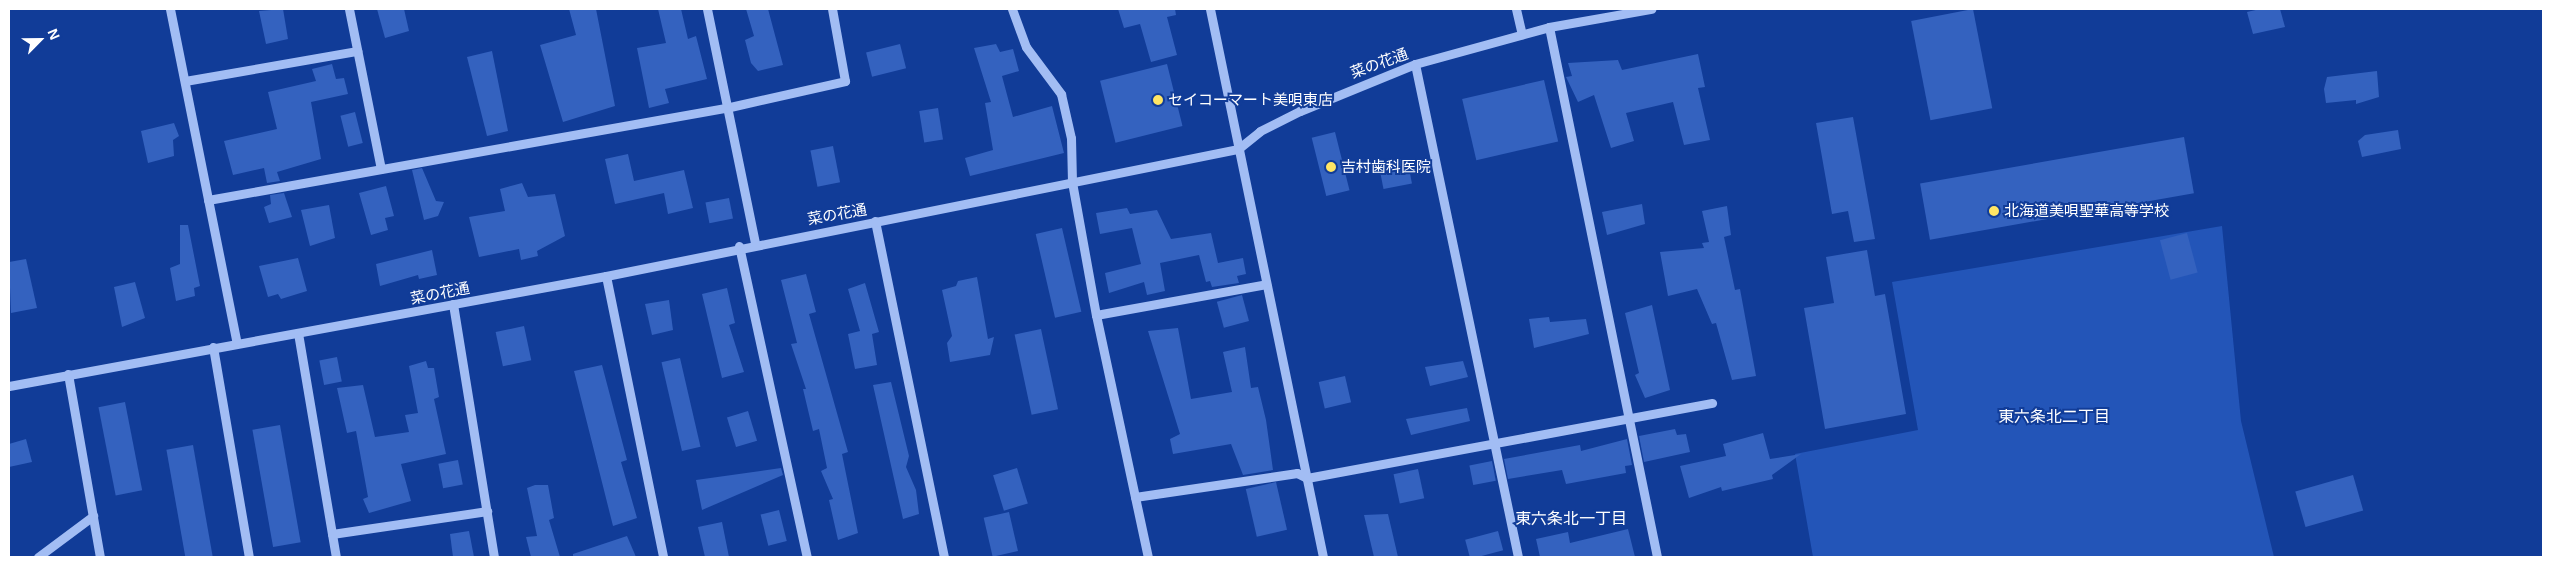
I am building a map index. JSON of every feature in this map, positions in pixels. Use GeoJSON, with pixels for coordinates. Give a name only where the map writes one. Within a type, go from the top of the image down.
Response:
{"type":"FeatureCollection","features":[{"type":"Feature","properties":{"kind":"street"},"geometry":{"type":"LineString","coordinates":[[170,9],[237,342]]}},
{"type":"Feature","properties":{"kind":"street"},"geometry":{"type":"LineString","coordinates":[[349,9],[381,169]]}},
{"type":"Feature","properties":{"kind":"street"},"geometry":{"type":"LineString","coordinates":[[707,9],[730,107],[756,243]]}},
{"type":"Feature","properties":{"kind":"street"},"geometry":{"type":"LineString","coordinates":[[208,200],[730,107],[845,81],[832,9]]}},
{"type":"Feature","properties":{"kind":"street"},"geometry":{"type":"LineString","coordinates":[[1012,9],[1026,47],[1062,94],[1071,138],[1072,182],[1096,315],[1148,557]]}},
{"type":"Feature","properties":{"kind":"street"},"geometry":{"type":"LineString","coordinates":[[1210,9],[1323,557]]}},
{"type":"Feature","properties":{"kind":"street"},"geometry":{"type":"LineString","coordinates":[[1516,9],[1522,34]]}},
{"type":"Feature","properties":{"kind":"street","name":"菜の花通"},"geometry":{"type":"LineString","coordinates":[[9,386],[237,342],[298,334],[606,276],[739,246],[1238,149],[1260,131],[1300,111],[1415,64],[1549,27],[1651,9]]}},
{"type":"Feature","properties":{"kind":"street"},"geometry":{"type":"LineString","coordinates":[[1549,27],[1657,557]]}},
{"type":"Feature","properties":{"kind":"street"},"geometry":{"type":"LineString","coordinates":[[185,81],[357,50]]}},
{"type":"Feature","properties":{"kind":"street"},"geometry":{"type":"LineString","coordinates":[[1415,64],[1518,557]]}},
{"type":"Feature","properties":{"kind":"street"},"geometry":{"type":"LineString","coordinates":[[875,221],[944,557]]}},
{"type":"Feature","properties":{"kind":"street"},"geometry":{"type":"LineString","coordinates":[[739,246],[807,557]]}},
{"type":"Feature","properties":{"kind":"street"},"geometry":{"type":"LineString","coordinates":[[606,276],[662,557]]}},
{"type":"Feature","properties":{"kind":"street"},"geometry":{"type":"LineString","coordinates":[[1096,315],[1266,284]]}},
{"type":"Feature","properties":{"kind":"street"},"geometry":{"type":"LineString","coordinates":[[454,304],[494,557]]}},
{"type":"Feature","properties":{"kind":"street"},"geometry":{"type":"LineString","coordinates":[[298,334],[336,557]]}},
{"type":"Feature","properties":{"kind":"street"},"geometry":{"type":"LineString","coordinates":[[213,347],[249,557]]}},
{"type":"Feature","properties":{"kind":"street"},"geometry":{"type":"LineString","coordinates":[[68,374],[100,557]]}},
{"type":"Feature","properties":{"kind":"street"},"geometry":{"type":"LineString","coordinates":[[1136,497],[1298,473],[1307,478],[1494,443],[1628,421],[1712,403]]}},
{"type":"Feature","properties":{"kind":"street"},"geometry":{"type":"LineString","coordinates":[[332,534],[487,511]]}},
{"type":"Feature","properties":{"kind":"street"},"geometry":{"type":"LineString","coordinates":[[38,557],[92,516]]}},
{"type":"Feature","properties":{"kind":"shaded area"},"geometry":{"type":"Polygon","coordinates":[[[2222,226],[2241,421],[2274,557],[1813,557],[1795,454],[1918,430],[1892,282],[2222,226]]]}},
{"type":"Feature","properties":{"kind":"building"},"geometry":{"type":"Polygon","coordinates":[[[283,9],[288,39],[266,44],[259,11],[283,9]]]}},
{"type":"Feature","properties":{"kind":"building"},"geometry":{"type":"Polygon","coordinates":[[[377,9],[404,9],[409,31],[385,38],[377,9]]]}},
{"type":"Feature","properties":{"kind":"building"},"geometry":{"type":"Polygon","coordinates":[[[569,9],[596,9],[615,106],[563,122],[540,45],[576,35],[569,9]]]}},
{"type":"Feature","properties":{"kind":"building"},"geometry":{"type":"Polygon","coordinates":[[[658,9],[681,9],[688,39],[696,36],[707,79],[665,89],[669,103],[649,108],[637,48],[666,43],[658,9]]]}},
{"type":"Feature","properties":{"kind":"building"},"geometry":{"type":"Polygon","coordinates":[[[746,9],[768,9],[783,65],[758,71],[751,63],[745,40],[754,36],[746,9]]]}},
{"type":"Feature","properties":{"kind":"building"},"geometry":{"type":"Polygon","coordinates":[[[1118,9],[1175,9],[1176,15],[1167,17],[1177,55],[1151,62],[1140,24],[1124,28],[1118,9]]]}},
{"type":"Feature","properties":{"kind":"building"},"geometry":{"type":"Polygon","coordinates":[[[1973,9],[1992,108],[1930,120],[1911,21],[1973,9]]]}},
{"type":"Feature","properties":{"kind":"building"},"geometry":{"type":"Polygon","coordinates":[[[2260,9],[2280,9],[2285,27],[2253,34],[2247,12],[2260,9]]]}},
{"type":"Feature","properties":{"kind":"building"},"geometry":{"type":"Polygon","coordinates":[[[900,44],[906,68],[872,77],[866,52],[900,44]]]}},
{"type":"Feature","properties":{"kind":"building"},"geometry":{"type":"Polygon","coordinates":[[[996,44],[1000,52],[1013,49],[1019,71],[1002,76],[1013,117],[1052,106],[1064,153],[970,176],[965,158],[993,150],[985,103],[991,102],[974,48],[996,44]]]}},
{"type":"Feature","properties":{"kind":"building"},"geometry":{"type":"Polygon","coordinates":[[[492,51],[508,131],[487,136],[467,57],[492,51]]]}},
{"type":"Feature","properties":{"kind":"building"},"geometry":{"type":"Polygon","coordinates":[[[1698,54],[1705,87],[1698,88],[1710,140],[1684,145],[1673,102],[1626,113],[1634,141],[1611,148],[1594,95],[1578,102],[1566,77],[1572,76],[1568,63],[1618,60],[1622,70],[1698,54]]]}},
{"type":"Feature","properties":{"kind":"building"},"geometry":{"type":"Polygon","coordinates":[[[332,64],[336,79],[344,78],[348,94],[311,102],[321,159],[277,172],[280,181],[267,183],[264,168],[233,175],[224,141],[277,129],[268,92],[316,81],[312,69],[332,64]]]}},
{"type":"Feature","properties":{"kind":"building"},"geometry":{"type":"Polygon","coordinates":[[[1167,64],[1182,126],[1116,143],[1100,81],[1167,64]]]}},
{"type":"Feature","properties":{"kind":"building"},"geometry":{"type":"Polygon","coordinates":[[[2377,71],[2379,97],[2356,104],[2356,100],[2326,103],[2324,89],[2327,77],[2377,71]]]}},
{"type":"Feature","properties":{"kind":"building"},"geometry":{"type":"Polygon","coordinates":[[[1544,80],[1558,141],[1476,160],[1462,99],[1544,80]]]}},
{"type":"Feature","properties":{"kind":"building"},"geometry":{"type":"Polygon","coordinates":[[[938,108],[943,140],[924,143],[919,111],[938,108]]]}},
{"type":"Feature","properties":{"kind":"building"},"geometry":{"type":"Polygon","coordinates":[[[355,112],[363,143],[348,147],[340,116],[355,112]]]}},
{"type":"Feature","properties":{"kind":"building"},"geometry":{"type":"Polygon","coordinates":[[[1853,117],[1875,239],[1854,242],[1848,211],[1832,214],[1816,123],[1853,117]]]}},
{"type":"Feature","properties":{"kind":"building"},"geometry":{"type":"Polygon","coordinates":[[[174,123],[179,136],[173,140],[174,156],[148,163],[141,131],[174,123]]]}},
{"type":"Feature","properties":{"kind":"building"},"geometry":{"type":"Polygon","coordinates":[[[2398,130],[2401,149],[2362,157],[2358,141],[2365,135],[2398,130]]]}},
{"type":"Feature","properties":{"kind":"building","name":"吉村歯科医院"},"geometry":{"type":"Polygon","coordinates":[[[1335,132],[1350,190],[1326,196],[1312,138],[1335,132]]]}},
{"type":"Feature","properties":{"kind":"building"},"geometry":{"type":"Polygon","coordinates":[[[2184,137],[2194,193],[1930,240],[1920,184],[2184,137]]]}},
{"type":"Feature","properties":{"kind":"building"},"geometry":{"type":"Polygon","coordinates":[[[833,146],[840,182],[817,187],[810,150],[833,146]]]}},
{"type":"Feature","properties":{"kind":"building"},"geometry":{"type":"Polygon","coordinates":[[[628,154],[634,181],[684,170],[693,208],[668,214],[664,193],[615,204],[605,159],[628,154]]]}},
{"type":"Feature","properties":{"kind":"building"},"geometry":{"type":"Polygon","coordinates":[[[1407,158],[1412,184],[1383,189],[1379,164],[1407,158]]]}},
{"type":"Feature","properties":{"kind":"building"},"geometry":{"type":"Polygon","coordinates":[[[422,168],[436,201],[444,202],[438,216],[424,220],[412,170],[422,168]]]}},
{"type":"Feature","properties":{"kind":"building"},"geometry":{"type":"Polygon","coordinates":[[[522,183],[528,197],[555,194],[565,236],[537,251],[538,256],[521,260],[519,249],[479,257],[469,217],[505,211],[500,189],[522,183]]]}},
{"type":"Feature","properties":{"kind":"building"},"geometry":{"type":"Polygon","coordinates":[[[386,186],[394,216],[385,218],[388,230],[371,235],[359,193],[386,186]]]}},
{"type":"Feature","properties":{"kind":"building"},"geometry":{"type":"Polygon","coordinates":[[[284,193],[292,217],[269,223],[264,207],[271,204],[270,195],[284,193]]]}},
{"type":"Feature","properties":{"kind":"building"},"geometry":{"type":"Polygon","coordinates":[[[729,198],[733,219],[709,223],[705,203],[729,198]]]}},
{"type":"Feature","properties":{"kind":"building"},"geometry":{"type":"Polygon","coordinates":[[[1642,204],[1645,224],[1607,235],[1602,212],[1642,204]]]}},
{"type":"Feature","properties":{"kind":"building"},"geometry":{"type":"Polygon","coordinates":[[[329,205],[335,238],[310,246],[301,210],[329,205]]]}},
{"type":"Feature","properties":{"kind":"building"},"geometry":{"type":"Polygon","coordinates":[[[1727,206],[1731,235],[1724,237],[1735,290],[1740,289],[1756,376],[1732,380],[1716,323],[1712,324],[1697,289],[1668,296],[1660,252],[1704,248],[1702,243],[1709,242],[1702,211],[1727,206]]]}},
{"type":"Feature","properties":{"kind":"building"},"geometry":{"type":"Polygon","coordinates":[[[1127,208],[1130,214],[1157,210],[1171,239],[1211,233],[1218,263],[1243,258],[1246,274],[1237,276],[1239,283],[1212,287],[1210,281],[1206,282],[1199,255],[1160,263],[1165,291],[1147,295],[1144,282],[1109,293],[1105,273],[1141,264],[1132,228],[1100,234],[1096,213],[1127,208]]]}},
{"type":"Feature","properties":{"kind":"building"},"geometry":{"type":"Polygon","coordinates":[[[180,225],[188,225],[200,286],[194,288],[195,296],[176,301],[170,268],[180,264],[180,225]]]}},
{"type":"Feature","properties":{"kind":"building"},"geometry":{"type":"Polygon","coordinates":[[[1062,228],[1081,312],[1055,318],[1036,234],[1062,228]]]}},
{"type":"Feature","properties":{"kind":"building"},"geometry":{"type":"Polygon","coordinates":[[[2187,233],[2198,273],[2171,280],[2160,240],[2187,233]]]}},
{"type":"Feature","properties":{"kind":"building"},"geometry":{"type":"Polygon","coordinates":[[[432,250],[437,275],[419,279],[418,275],[380,286],[376,264],[432,250]]]}},
{"type":"Feature","properties":{"kind":"building"},"geometry":{"type":"Polygon","coordinates":[[[1867,250],[1875,296],[1885,294],[1906,414],[1825,429],[1804,308],[1834,303],[1826,257],[1867,250]]]}},
{"type":"Feature","properties":{"kind":"building"},"geometry":{"type":"Polygon","coordinates":[[[298,258],[307,291],[281,299],[278,294],[268,297],[259,266],[298,258]]]}},
{"type":"Feature","properties":{"kind":"building"},"geometry":{"type":"Polygon","coordinates":[[[26,259],[37,308],[11,313],[9,262],[26,259]]]}},
{"type":"Feature","properties":{"kind":"building"},"geometry":{"type":"Polygon","coordinates":[[[806,274],[816,312],[809,314],[848,452],[842,454],[858,533],[838,540],[829,500],[833,499],[821,471],[827,468],[819,429],[813,431],[803,389],[806,389],[791,344],[797,343],[781,280],[806,274]]]}},
{"type":"Feature","properties":{"kind":"building"},"geometry":{"type":"Polygon","coordinates":[[[977,277],[988,339],[994,337],[990,355],[950,362],[947,343],[952,336],[942,290],[956,286],[958,281],[977,277]]]}},
{"type":"Feature","properties":{"kind":"building"},"geometry":{"type":"Polygon","coordinates":[[[135,282],[145,318],[122,327],[114,287],[135,282]]]}},
{"type":"Feature","properties":{"kind":"building"},"geometry":{"type":"Polygon","coordinates":[[[865,283],[879,332],[872,334],[877,365],[855,369],[848,334],[860,331],[848,289],[865,283]]]}},
{"type":"Feature","properties":{"kind":"building"},"geometry":{"type":"Polygon","coordinates":[[[727,288],[735,323],[729,325],[744,372],[722,378],[702,294],[727,288]]]}},
{"type":"Feature","properties":{"kind":"building"},"geometry":{"type":"Polygon","coordinates":[[[1242,295],[1249,321],[1224,328],[1217,302],[1242,295]]]}},
{"type":"Feature","properties":{"kind":"building"},"geometry":{"type":"Polygon","coordinates":[[[669,300],[673,330],[652,335],[645,304],[669,300]]]}},
{"type":"Feature","properties":{"kind":"building"},"geometry":{"type":"Polygon","coordinates":[[[1652,305],[1670,390],[1645,398],[1635,375],[1639,373],[1625,313],[1652,305]]]}},
{"type":"Feature","properties":{"kind":"building"},"geometry":{"type":"Polygon","coordinates":[[[1549,317],[1550,322],[1586,319],[1589,334],[1534,348],[1529,319],[1549,317]]]}},
{"type":"Feature","properties":{"kind":"building"},"geometry":{"type":"Polygon","coordinates":[[[524,326],[531,360],[503,366],[496,332],[524,326]]]}},
{"type":"Feature","properties":{"kind":"building"},"geometry":{"type":"Polygon","coordinates":[[[1178,328],[1191,399],[1232,392],[1223,352],[1245,347],[1251,388],[1258,387],[1266,420],[1273,470],[1243,475],[1231,444],[1173,454],[1170,439],[1180,434],[1148,331],[1178,328]]]}},
{"type":"Feature","properties":{"kind":"building"},"geometry":{"type":"Polygon","coordinates":[[[1041,329],[1058,409],[1032,415],[1015,335],[1041,329]]]}},
{"type":"Feature","properties":{"kind":"building"},"geometry":{"type":"Polygon","coordinates":[[[337,357],[342,382],[324,385],[319,360],[337,357]]]}},
{"type":"Feature","properties":{"kind":"building"},"geometry":{"type":"Polygon","coordinates":[[[680,358],[700,447],[682,451],[661,362],[680,358]]]}},
{"type":"Feature","properties":{"kind":"building"},"geometry":{"type":"Polygon","coordinates":[[[426,361],[428,368],[434,368],[439,397],[434,399],[446,454],[401,464],[411,501],[369,513],[363,499],[368,497],[356,431],[347,433],[337,388],[363,385],[375,437],[409,432],[405,415],[418,413],[409,366],[426,361]]]}},
{"type":"Feature","properties":{"kind":"building"},"geometry":{"type":"Polygon","coordinates":[[[1463,361],[1468,377],[1430,386],[1425,367],[1463,361]]]}},
{"type":"Feature","properties":{"kind":"building"},"geometry":{"type":"Polygon","coordinates":[[[602,365],[627,460],[621,462],[637,518],[613,526],[574,371],[602,365]]]}},
{"type":"Feature","properties":{"kind":"building"},"geometry":{"type":"Polygon","coordinates":[[[1345,376],[1351,402],[1325,408],[1319,382],[1345,376]]]}},
{"type":"Feature","properties":{"kind":"building"},"geometry":{"type":"Polygon","coordinates":[[[891,382],[909,456],[906,467],[916,490],[919,514],[903,519],[873,385],[891,382]]]}},
{"type":"Feature","properties":{"kind":"building"},"geometry":{"type":"Polygon","coordinates":[[[125,402],[142,490],[116,495],[98,407],[125,402]]]}},
{"type":"Feature","properties":{"kind":"building"},"geometry":{"type":"Polygon","coordinates":[[[1467,408],[1470,421],[1411,435],[1406,419],[1467,408]]]}},
{"type":"Feature","properties":{"kind":"building"},"geometry":{"type":"Polygon","coordinates":[[[748,411],[757,441],[736,447],[727,417],[748,411]]]}},
{"type":"Feature","properties":{"kind":"building"},"geometry":{"type":"Polygon","coordinates":[[[280,425],[301,542],[273,547],[252,430],[280,425]]]}},
{"type":"Feature","properties":{"kind":"building"},"geometry":{"type":"Polygon","coordinates":[[[1675,429],[1677,435],[1686,434],[1690,452],[1644,462],[1639,436],[1675,429]]]}},
{"type":"Feature","properties":{"kind":"building"},"geometry":{"type":"Polygon","coordinates":[[[1763,433],[1770,459],[1801,454],[1772,475],[1773,479],[1722,491],[1721,487],[1689,498],[1680,466],[1726,456],[1723,444],[1763,433]]]}},
{"type":"Feature","properties":{"kind":"building"},"geometry":{"type":"Polygon","coordinates":[[[26,439],[32,462],[9,467],[9,444],[26,439]]]}},
{"type":"Feature","properties":{"kind":"building"},"geometry":{"type":"Polygon","coordinates":[[[1627,439],[1632,465],[1625,466],[1626,473],[1566,484],[1562,470],[1508,479],[1504,459],[1580,445],[1581,451],[1627,439]]]}},
{"type":"Feature","properties":{"kind":"building"},"geometry":{"type":"Polygon","coordinates":[[[193,445],[213,557],[185,557],[166,450],[193,445]]]}},
{"type":"Feature","properties":{"kind":"building"},"geometry":{"type":"Polygon","coordinates":[[[458,460],[463,485],[443,488],[438,464],[458,460]]]}},
{"type":"Feature","properties":{"kind":"building"},"geometry":{"type":"Polygon","coordinates":[[[1492,461],[1496,481],[1473,485],[1469,465],[1492,461]]]}},
{"type":"Feature","properties":{"kind":"building"},"geometry":{"type":"Polygon","coordinates":[[[781,468],[783,475],[702,510],[696,480],[781,468]]]}},
{"type":"Feature","properties":{"kind":"building"},"geometry":{"type":"Polygon","coordinates":[[[1017,468],[1028,503],[1004,511],[993,475],[1017,468]]]}},
{"type":"Feature","properties":{"kind":"building"},"geometry":{"type":"Polygon","coordinates":[[[1418,469],[1424,498],[1400,504],[1394,474],[1418,469]]]}},
{"type":"Feature","properties":{"kind":"building"},"geometry":{"type":"Polygon","coordinates":[[[2353,475],[2363,511],[2306,527],[2295,492],[2353,475]]]}},
{"type":"Feature","properties":{"kind":"building"},"geometry":{"type":"Polygon","coordinates":[[[1276,482],[1287,530],[1257,537],[1246,489],[1276,482]]]}},
{"type":"Feature","properties":{"kind":"building"},"geometry":{"type":"Polygon","coordinates":[[[535,485],[548,485],[554,518],[549,520],[560,557],[531,557],[526,537],[537,536],[527,488],[535,485]]]}},
{"type":"Feature","properties":{"kind":"building"},"geometry":{"type":"Polygon","coordinates":[[[779,510],[787,541],[768,546],[761,515],[779,510]]]}},
{"type":"Feature","properties":{"kind":"building"},"geometry":{"type":"Polygon","coordinates":[[[1009,512],[1018,551],[993,557],[984,518],[1009,512]]]}},
{"type":"Feature","properties":{"kind":"building"},"geometry":{"type":"Polygon","coordinates":[[[1388,514],[1398,557],[1374,557],[1364,515],[1388,514]]]}},
{"type":"Feature","properties":{"kind":"building"},"geometry":{"type":"Polygon","coordinates":[[[722,522],[729,557],[705,557],[698,527],[722,522]]]}},
{"type":"Feature","properties":{"kind":"building"},"geometry":{"type":"Polygon","coordinates":[[[1628,529],[1635,557],[1540,557],[1536,539],[1568,532],[1570,543],[1628,529]]]}},
{"type":"Feature","properties":{"kind":"building"},"geometry":{"type":"Polygon","coordinates":[[[469,531],[474,557],[453,557],[450,534],[469,531]]]}},
{"type":"Feature","properties":{"kind":"building"},"geometry":{"type":"Polygon","coordinates":[[[1498,531],[1503,550],[1478,557],[1470,557],[1465,540],[1498,531]]]}},
{"type":"Feature","properties":{"kind":"building"},"geometry":{"type":"Polygon","coordinates":[[[627,536],[636,557],[573,557],[573,554],[627,536]]]}},
{"type":"Feature","properties":{"kind":"place","name":"セイコーマート美唄東店"},"geometry":{"type":"Point","coordinates":[1158,100]}},
{"type":"Feature","properties":{"kind":"place","name":"吉村歯科医院"},"geometry":{"type":"Point","coordinates":[1331,167]}},
{"type":"Feature","properties":{"kind":"place","name":"北海道美唄聖華高等学校"},"geometry":{"type":"Point","coordinates":[1994,211]}},
{"type":"Feature","properties":{"kind":"district","name":"東六条北二丁目"},"geometry":{"type":"Point","coordinates":[2054,417]}},
{"type":"Feature","properties":{"kind":"district","name":"東六条北一丁目"},"geometry":{"type":"Point","coordinates":[1571,519]}}]}
